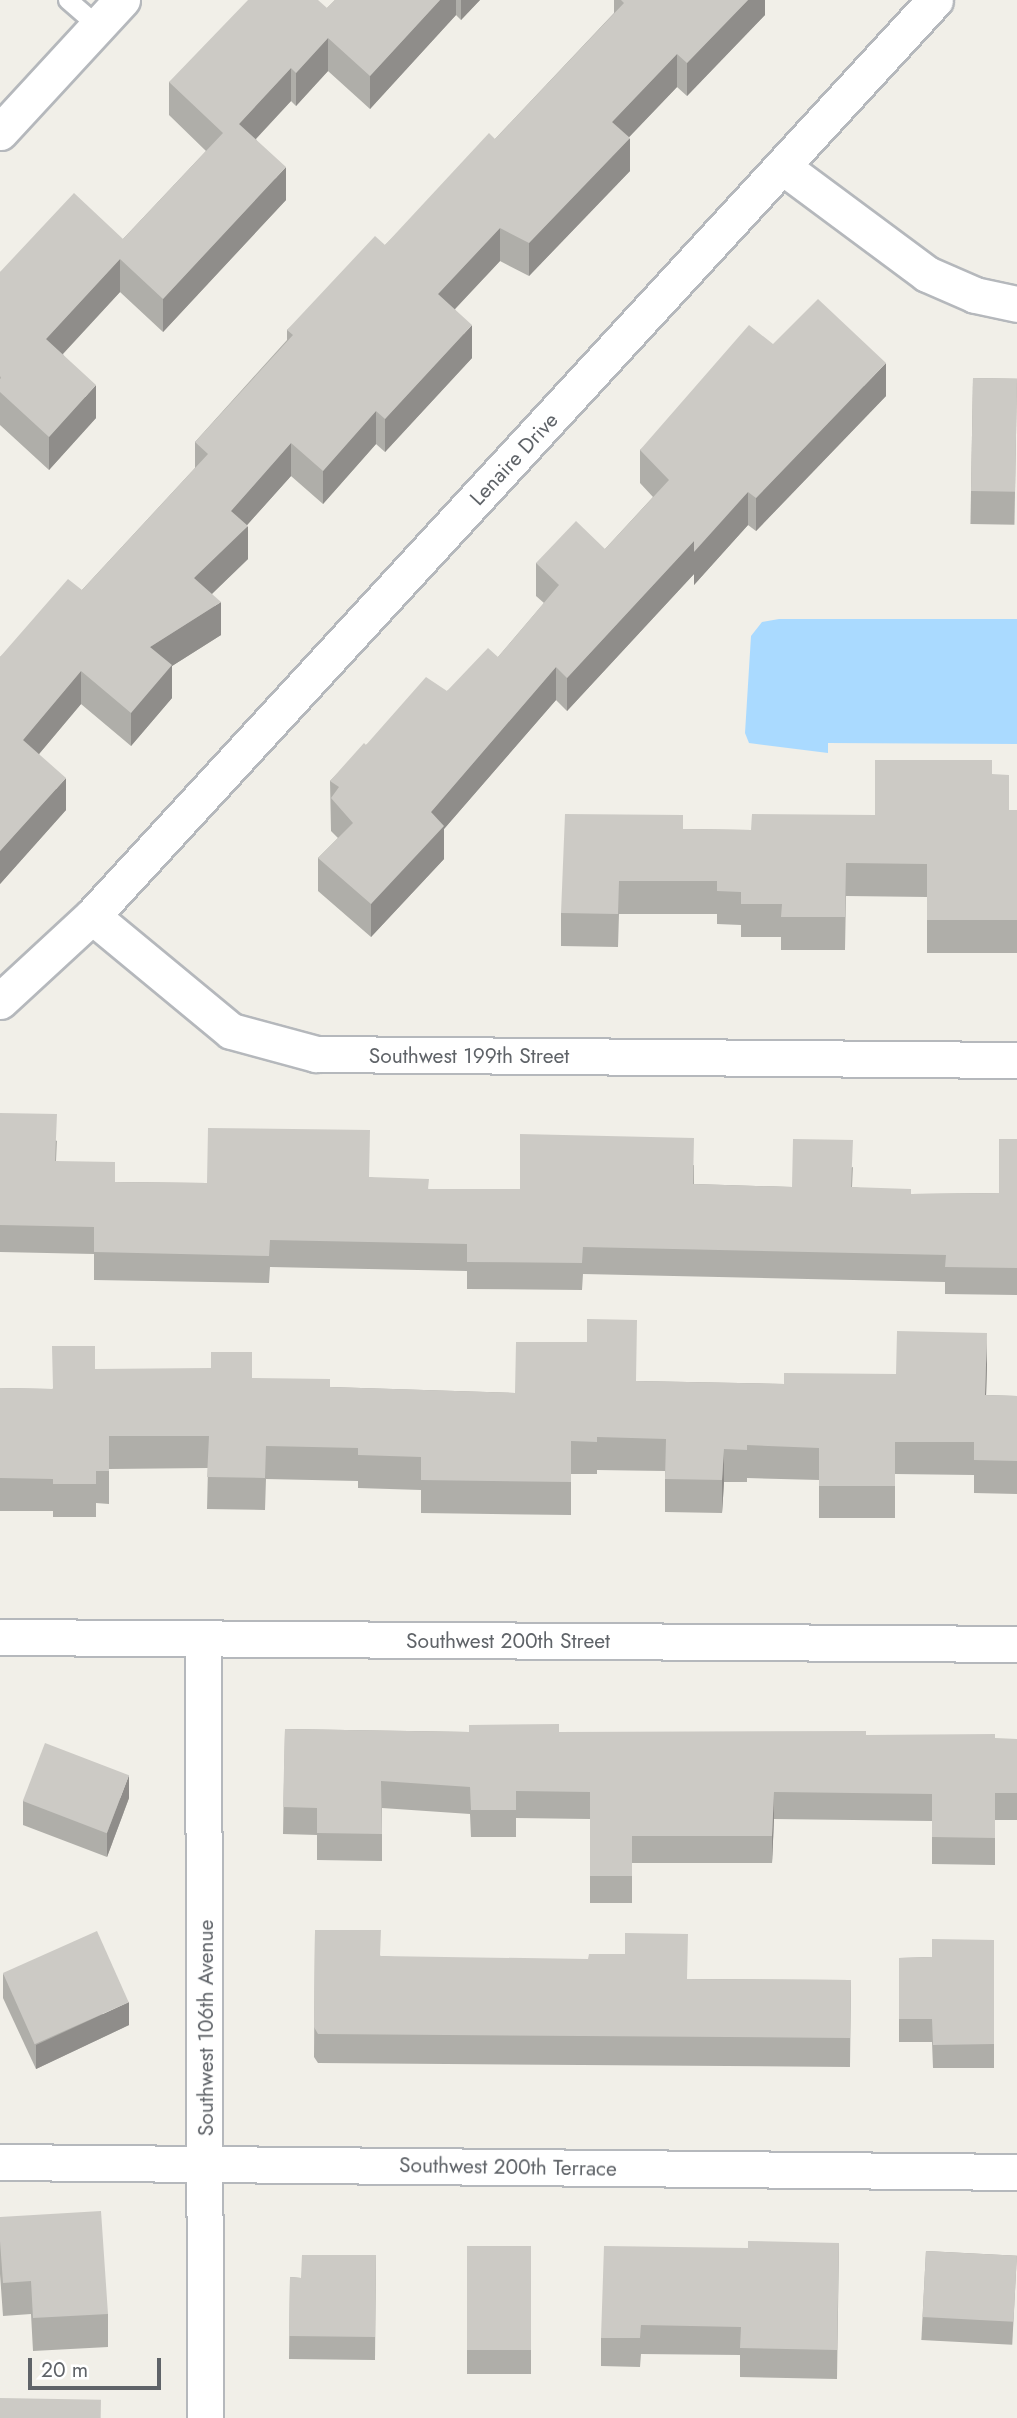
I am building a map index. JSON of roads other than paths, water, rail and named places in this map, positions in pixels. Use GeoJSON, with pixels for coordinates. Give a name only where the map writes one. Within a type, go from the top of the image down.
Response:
{"type":"FeatureCollection","features":[{"type":"Feature","properties":{"kind":"street"},"geometry":{"type":"LineString","coordinates":[[0,132],[122,0]]}},
{"type":"Feature","properties":{"kind":"street","name":"Lenaire Drive"},"geometry":{"type":"LineString","coordinates":[[92,916],[935,0]]}},
{"type":"Feature","properties":{"kind":"street"},"geometry":{"type":"LineString","coordinates":[[783,167],[927,274],[975,295],[1017,304]]}},
{"type":"Feature","properties":{"kind":"street"},"geometry":{"type":"LineString","coordinates":[[0,1001],[92,916]]}},
{"type":"Feature","properties":{"kind":"street","name":"Southwest 199th Street"},"geometry":{"type":"LineString","coordinates":[[92,916],[231,1031],[305,1052],[1017,1060]]}},
{"type":"Feature","properties":{"kind":"street","name":"Southwest 200th Street"},"geometry":{"type":"LineString","coordinates":[[0,1637],[1017,1644]]}},
{"type":"Feature","properties":{"kind":"street","name":"Southwest 106th Avenue"},"geometry":{"type":"LineString","coordinates":[[203,1639],[207,2164],[205,2418]]}},
{"type":"Feature","properties":{"kind":"street","name":"Southwest 200th Terrace"},"geometry":{"type":"LineString","coordinates":[[0,2162],[1017,2172]]}},
{"type":"Feature","properties":{"kind":"lane"},"geometry":{"type":"LineString","coordinates":[[68,0],[98,26]]}},
{"type":"Feature","properties":{"kind":"water"},"geometry":{"type":"Polygon","coordinates":[[[779,619],[1017,619],[1017,744],[828,743],[828,753],[749,743],[745,733],[751,636],[762,622],[779,619]]]}}]}
